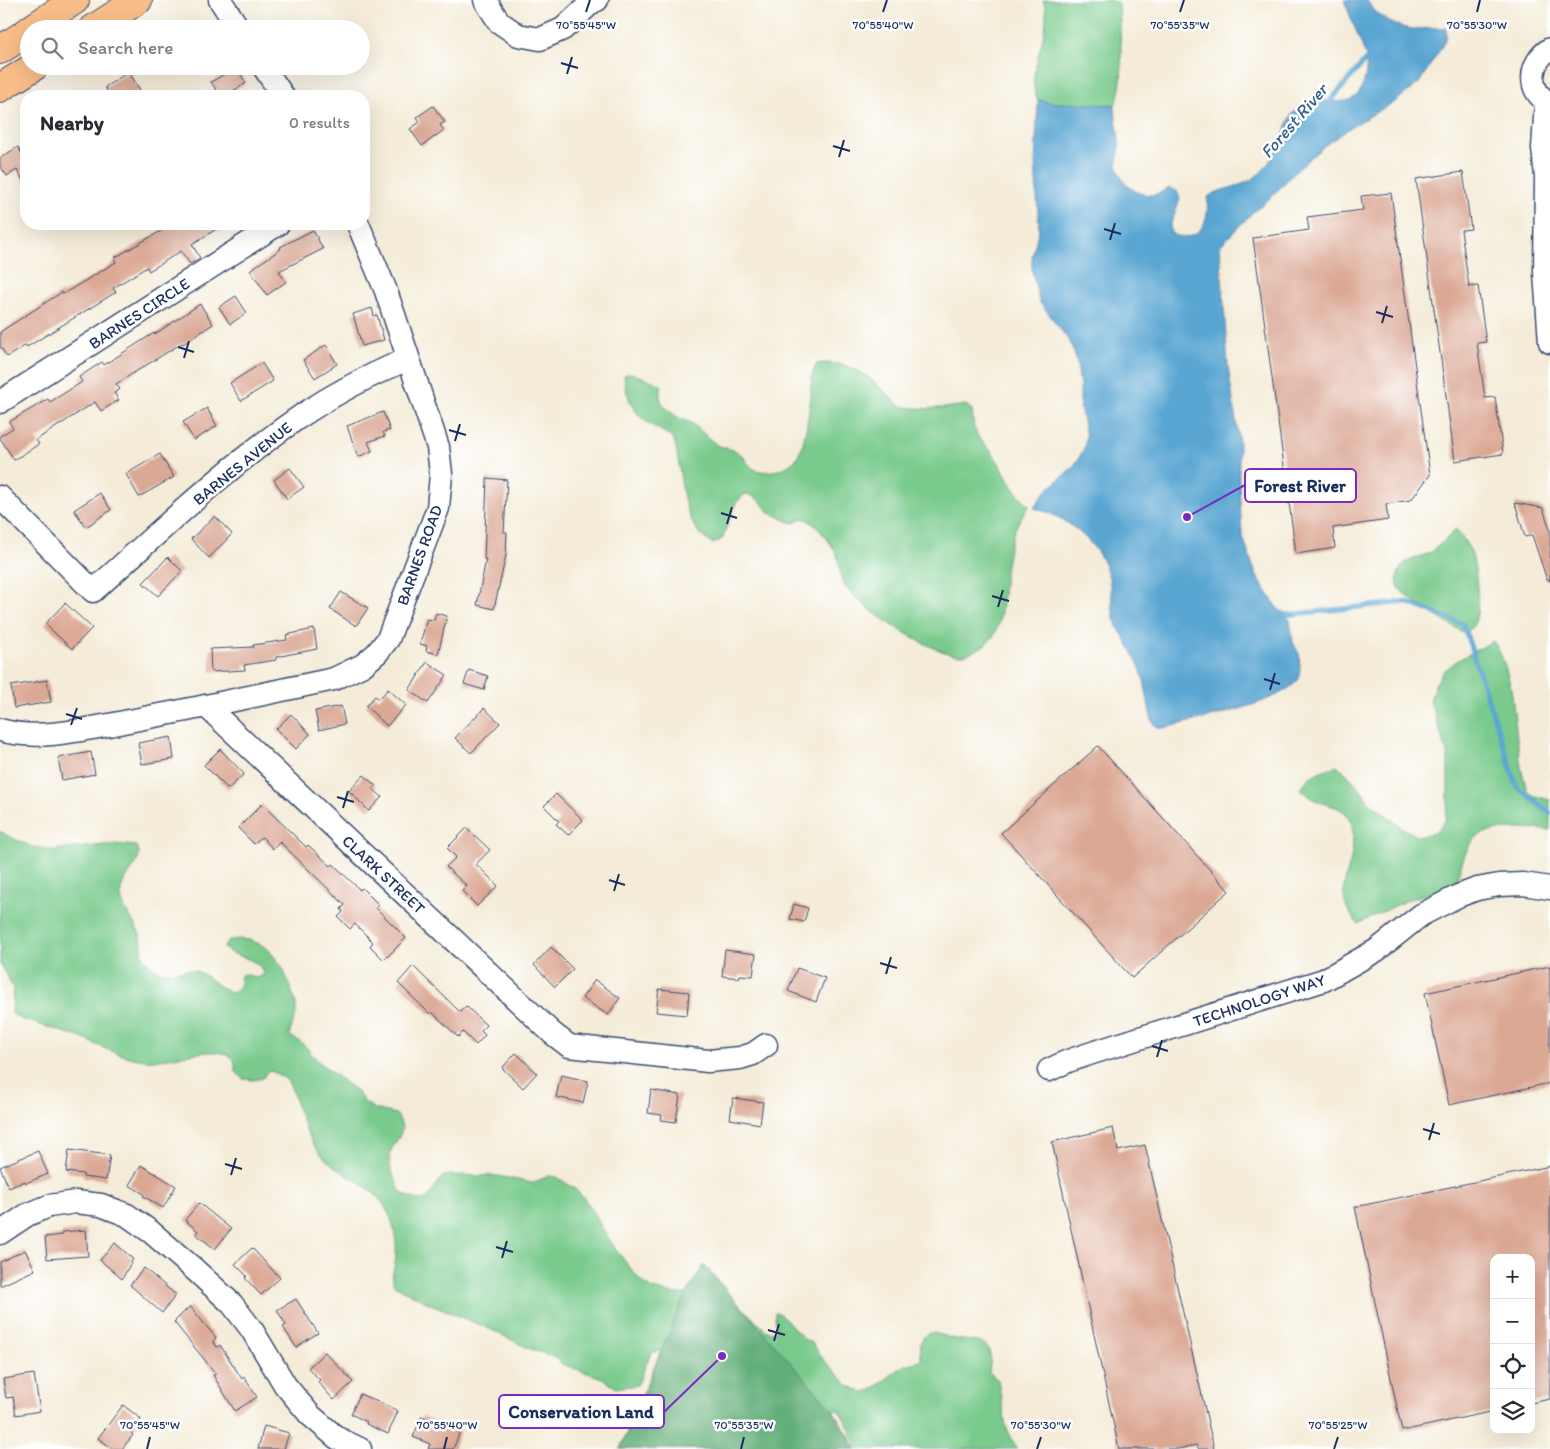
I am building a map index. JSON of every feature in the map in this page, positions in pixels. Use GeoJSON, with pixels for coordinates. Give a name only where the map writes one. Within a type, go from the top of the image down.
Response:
{"type":"FeatureCollection","features":[{"type":"Feature","properties":{"kind":"main road"},"geometry":{"type":"LineString","coordinates":[[45,20],[75,0]]}},
{"type":"Feature","properties":{"kind":"main road"},"geometry":{"type":"LineString","coordinates":[[107,20],[138,0]]}},
{"type":"Feature","properties":{"kind":"main road"},"geometry":{"type":"LineString","coordinates":[[0,50],[20,37]]}},
{"type":"Feature","properties":{"kind":"main road"},"geometry":{"type":"LineString","coordinates":[[0,88],[20,75]]}},
{"type":"Feature","properties":{"kind":"street"},"geometry":{"type":"LineString","coordinates":[[220,0],[233,20]]}},
{"type":"Feature","properties":{"kind":"street"},"geometry":{"type":"LineString","coordinates":[[485,0],[499,22],[518,35],[540,38],[563,29],[592,2],[597,0]]}},
{"type":"Feature","properties":{"kind":"street"},"geometry":{"type":"LineString","coordinates":[[1550,49],[1541,55],[1533,71],[1535,88],[1548,102],[1543,148],[1548,172],[1545,274],[1550,342]]}},
{"type":"Feature","properties":{"kind":"street"},"geometry":{"type":"LineString","coordinates":[[269,75],[279,90]]}},
{"type":"Feature","properties":{"kind":"street","name":"BARNES CIRCLE"},"geometry":{"type":"LineString","coordinates":[[0,402],[269,230]]}},
{"type":"Feature","properties":{"kind":"street","name":"BARNES ROAD"},"geometry":{"type":"LineString","coordinates":[[206,706],[334,680],[363,665],[388,638],[432,528],[441,492],[438,447],[383,283],[361,230]]}},
{"type":"Feature","properties":{"kind":"street","name":"BARNES AVENUE"},"geometry":{"type":"LineString","coordinates":[[0,497],[93,591],[171,521],[283,429],[322,403],[373,374],[408,359]]}},
{"type":"Feature","properties":{"kind":"street"},"geometry":{"type":"LineString","coordinates":[[0,730],[31,735],[59,733],[206,706]]}},
{"type":"Feature","properties":{"kind":"street","name":"CLARK STREET"},"geometry":{"type":"LineString","coordinates":[[206,706],[552,1033],[569,1046],[708,1062],[740,1058],[753,1054],[766,1045]]}},
{"type":"Feature","properties":{"kind":"street","name":"TECHNOLOGY WAY"},"geometry":{"type":"LineString","coordinates":[[1058,1066],[1324,980],[1377,950],[1421,915],[1458,896],[1499,885],[1523,884],[1550,888]]}},
{"type":"Feature","properties":{"kind":"street"},"geometry":{"type":"LineString","coordinates":[[0,1233],[27,1215],[49,1206],[76,1202],[101,1205],[127,1215],[158,1238],[232,1304],[252,1330],[285,1385],[333,1444],[360,1449]]}},
{"type":"Feature","properties":{"kind":"green space"},"geometry":{"type":"Polygon","coordinates":[[[1043,0],[1110,0],[1118,3],[1122,68],[1120,87],[1115,105],[1052,103],[1038,100],[1034,89],[1034,77],[1045,25],[1046,12],[1043,0]]]}},
{"type":"Feature","properties":{"kind":"green space"},"geometry":{"type":"Polygon","coordinates":[[[817,364],[838,364],[857,370],[869,377],[896,403],[906,407],[932,408],[966,405],[972,410],[974,428],[979,438],[992,452],[1017,493],[1030,506],[1017,525],[1009,548],[999,623],[991,639],[980,648],[963,655],[951,654],[917,640],[881,618],[865,606],[844,585],[835,551],[813,524],[804,519],[795,523],[791,522],[769,513],[762,503],[753,496],[745,494],[736,503],[722,539],[713,544],[702,536],[688,513],[675,443],[667,434],[645,421],[635,410],[628,397],[624,375],[631,373],[662,386],[661,400],[672,413],[695,425],[718,445],[734,450],[742,455],[750,466],[756,470],[770,471],[778,470],[790,464],[797,458],[800,452],[808,418],[814,369],[817,364]]]}},
{"type":"Feature","properties":{"kind":"green space"},"geometry":{"type":"Polygon","coordinates":[[[1456,529],[1471,552],[1475,568],[1478,601],[1476,620],[1472,627],[1463,632],[1410,598],[1399,588],[1397,581],[1399,571],[1405,563],[1427,554],[1456,529]]]}},
{"type":"Feature","properties":{"kind":"green space"},"geometry":{"type":"Polygon","coordinates":[[[1493,641],[1501,656],[1510,684],[1523,775],[1531,794],[1550,800],[1550,830],[1512,829],[1484,833],[1477,837],[1469,846],[1456,883],[1439,891],[1409,899],[1358,924],[1349,913],[1344,893],[1353,841],[1350,821],[1341,810],[1314,799],[1301,789],[1311,776],[1336,766],[1343,770],[1357,785],[1369,802],[1404,829],[1417,836],[1429,835],[1439,829],[1445,820],[1448,804],[1448,756],[1430,701],[1434,686],[1444,671],[1458,660],[1493,641]]]}},
{"type":"Feature","properties":{"kind":"green space"},"geometry":{"type":"Polygon","coordinates":[[[0,831],[33,847],[54,850],[115,844],[137,846],[139,857],[124,881],[121,899],[140,935],[144,958],[155,969],[165,972],[196,971],[206,976],[222,989],[232,993],[240,985],[241,975],[246,974],[256,978],[264,975],[257,964],[224,948],[226,943],[229,940],[250,940],[269,950],[283,968],[296,1003],[296,1014],[289,1035],[303,1044],[320,1063],[356,1091],[364,1102],[375,1109],[396,1114],[400,1120],[402,1131],[392,1148],[389,1159],[401,1193],[418,1200],[423,1200],[430,1195],[442,1177],[448,1175],[499,1176],[532,1183],[549,1176],[557,1177],[575,1189],[584,1198],[616,1250],[640,1280],[653,1289],[673,1294],[686,1294],[704,1265],[739,1305],[767,1331],[774,1332],[777,1329],[775,1312],[781,1314],[804,1339],[813,1344],[823,1359],[849,1386],[863,1392],[871,1390],[905,1365],[921,1361],[920,1349],[925,1335],[935,1333],[981,1343],[989,1351],[989,1372],[998,1380],[1006,1427],[1017,1449],[859,1449],[843,1416],[839,1411],[833,1410],[857,1449],[620,1449],[661,1350],[652,1353],[637,1385],[616,1388],[602,1378],[562,1364],[556,1358],[528,1348],[424,1301],[394,1285],[392,1276],[396,1256],[396,1243],[394,1229],[387,1210],[371,1191],[331,1164],[314,1145],[300,1114],[291,1087],[284,1078],[268,1070],[263,1078],[254,1080],[243,1079],[235,1071],[233,1058],[223,1053],[203,1052],[157,1060],[132,1058],[70,1034],[20,1019],[12,1013],[13,988],[0,964],[0,831]]]}},
{"type":"Feature","properties":{"kind":"green space"},"geometry":{"type":"Polygon","coordinates":[[[704,1265],[832,1409],[857,1449],[620,1449],[682,1302],[704,1265]]]}},
{"type":"Feature","properties":{"kind":"water"},"geometry":{"type":"Polygon","coordinates":[[[1344,0],[1367,0],[1381,16],[1393,24],[1407,28],[1446,28],[1446,37],[1419,83],[1396,101],[1351,127],[1324,146],[1295,171],[1273,196],[1253,212],[1220,246],[1228,366],[1239,442],[1242,534],[1256,575],[1276,606],[1290,620],[1293,642],[1299,654],[1299,679],[1289,688],[1256,704],[1196,721],[1164,728],[1158,727],[1152,720],[1140,668],[1116,624],[1109,578],[1096,549],[1068,523],[1045,511],[1034,508],[1044,493],[1074,466],[1084,449],[1086,437],[1080,406],[1077,362],[1070,342],[1039,301],[1032,271],[1032,257],[1039,228],[1035,164],[1038,100],[1052,103],[1115,105],[1119,145],[1117,162],[1120,174],[1131,188],[1143,194],[1154,195],[1170,188],[1177,191],[1180,199],[1170,226],[1171,233],[1177,236],[1188,237],[1197,233],[1204,224],[1208,197],[1214,193],[1247,182],[1264,169],[1274,154],[1296,110],[1306,103],[1350,100],[1358,94],[1364,81],[1367,59],[1344,0]]]}},
{"type":"Feature","properties":{"kind":"building"},"geometry":{"type":"Polygon","coordinates":[[[124,75],[131,75],[140,90],[107,90],[105,87],[124,75]]]}},
{"type":"Feature","properties":{"kind":"building"},"geometry":{"type":"Polygon","coordinates":[[[223,75],[241,75],[246,83],[235,90],[216,90],[211,82],[223,75]]]}},
{"type":"Feature","properties":{"kind":"building"},"geometry":{"type":"Polygon","coordinates":[[[433,106],[445,122],[440,125],[444,130],[422,146],[410,129],[420,122],[417,117],[433,106]]]}},
{"type":"Feature","properties":{"kind":"building"},"geometry":{"type":"Polygon","coordinates":[[[18,147],[20,150],[20,175],[17,170],[7,176],[0,166],[0,158],[18,147]]]}},
{"type":"Feature","properties":{"kind":"building"},"geometry":{"type":"Polygon","coordinates":[[[1463,172],[1471,229],[1461,230],[1469,287],[1478,286],[1486,342],[1477,343],[1485,398],[1495,397],[1503,454],[1455,461],[1416,179],[1463,172]]]}},
{"type":"Feature","properties":{"kind":"building"},"geometry":{"type":"Polygon","coordinates":[[[1391,193],[1430,475],[1411,500],[1386,504],[1388,520],[1333,528],[1335,548],[1296,554],[1253,238],[1309,230],[1307,217],[1363,210],[1361,196],[1391,193]]]}},
{"type":"Feature","properties":{"kind":"building"},"geometry":{"type":"Polygon","coordinates":[[[163,230],[215,230],[192,244],[200,258],[190,264],[181,251],[149,271],[147,267],[113,288],[116,292],[27,347],[26,345],[7,357],[0,346],[0,332],[62,292],[63,294],[116,262],[114,258],[163,230]]]}},
{"type":"Feature","properties":{"kind":"building"},"geometry":{"type":"Polygon","coordinates":[[[313,230],[323,249],[279,271],[286,282],[267,295],[250,270],[281,249],[280,247],[313,230]]]}},
{"type":"Feature","properties":{"kind":"building"},"geometry":{"type":"Polygon","coordinates":[[[236,296],[247,313],[230,324],[219,307],[236,296]]]}},
{"type":"Feature","properties":{"kind":"building"},"geometry":{"type":"Polygon","coordinates":[[[200,304],[213,324],[116,384],[120,389],[114,393],[119,400],[101,411],[95,402],[36,440],[39,444],[14,460],[0,438],[0,436],[13,428],[9,422],[48,399],[50,402],[82,382],[79,377],[102,362],[104,365],[200,304]]]}},
{"type":"Feature","properties":{"kind":"building"},"geometry":{"type":"Polygon","coordinates":[[[372,308],[374,316],[377,315],[384,340],[362,346],[353,314],[372,308]]]}},
{"type":"Feature","properties":{"kind":"building"},"geometry":{"type":"Polygon","coordinates":[[[326,345],[337,364],[315,378],[303,360],[326,345]]]}},
{"type":"Feature","properties":{"kind":"building"},"geometry":{"type":"Polygon","coordinates":[[[262,363],[273,381],[241,401],[230,383],[262,363]]]}},
{"type":"Feature","properties":{"kind":"building"},"geometry":{"type":"Polygon","coordinates":[[[207,408],[217,426],[194,440],[183,422],[207,408]]]}},
{"type":"Feature","properties":{"kind":"building"},"geometry":{"type":"Polygon","coordinates":[[[383,412],[390,430],[383,432],[385,436],[368,442],[372,451],[358,457],[347,426],[383,412]]]}},
{"type":"Feature","properties":{"kind":"building"},"geometry":{"type":"Polygon","coordinates":[[[160,454],[174,477],[139,497],[126,474],[160,454]]]}},
{"type":"Feature","properties":{"kind":"building"},"geometry":{"type":"Polygon","coordinates":[[[290,468],[304,487],[287,499],[274,480],[290,468]]]}},
{"type":"Feature","properties":{"kind":"building"},"geometry":{"type":"Polygon","coordinates":[[[487,478],[507,480],[504,532],[507,532],[506,555],[494,609],[477,605],[486,559],[484,559],[487,478]]]}},
{"type":"Feature","properties":{"kind":"building"},"geometry":{"type":"Polygon","coordinates":[[[100,493],[111,510],[86,527],[74,510],[100,493]]]}},
{"type":"Feature","properties":{"kind":"building"},"geometry":{"type":"Polygon","coordinates":[[[1515,503],[1543,508],[1550,530],[1550,580],[1547,580],[1532,535],[1525,537],[1515,503]]]}},
{"type":"Feature","properties":{"kind":"building"},"geometry":{"type":"Polygon","coordinates":[[[215,516],[232,534],[209,558],[191,539],[215,516]]]}},
{"type":"Feature","properties":{"kind":"building"},"geometry":{"type":"Polygon","coordinates":[[[168,557],[182,571],[158,596],[143,583],[168,557]]]}},
{"type":"Feature","properties":{"kind":"building"},"geometry":{"type":"Polygon","coordinates":[[[341,592],[368,608],[356,626],[330,609],[341,592]]]}},
{"type":"Feature","properties":{"kind":"building"},"geometry":{"type":"Polygon","coordinates":[[[65,603],[92,628],[72,649],[45,624],[65,603]]]}},
{"type":"Feature","properties":{"kind":"building"},"geometry":{"type":"Polygon","coordinates":[[[436,613],[447,616],[438,654],[426,651],[427,646],[420,644],[427,619],[434,620],[436,613]]]}},
{"type":"Feature","properties":{"kind":"building"},"geometry":{"type":"Polygon","coordinates":[[[314,629],[317,649],[276,657],[276,660],[244,665],[245,670],[211,672],[210,649],[254,647],[253,645],[287,640],[286,635],[314,629]]]}},
{"type":"Feature","properties":{"kind":"building"},"geometry":{"type":"Polygon","coordinates":[[[427,662],[447,675],[428,703],[409,690],[427,662]]]}},
{"type":"Feature","properties":{"kind":"building"},"geometry":{"type":"Polygon","coordinates":[[[469,670],[488,676],[484,690],[464,684],[469,670]]]}},
{"type":"Feature","properties":{"kind":"building"},"geometry":{"type":"Polygon","coordinates":[[[47,680],[51,702],[14,708],[11,686],[47,680]]]}},
{"type":"Feature","properties":{"kind":"building"},"geometry":{"type":"Polygon","coordinates":[[[388,689],[406,705],[387,726],[366,706],[375,696],[379,699],[388,689]]]}},
{"type":"Feature","properties":{"kind":"building"},"geometry":{"type":"Polygon","coordinates":[[[341,706],[345,724],[319,730],[315,711],[341,706]]]}},
{"type":"Feature","properties":{"kind":"building"},"geometry":{"type":"Polygon","coordinates":[[[484,708],[500,723],[471,753],[455,738],[484,708]]]}},
{"type":"Feature","properties":{"kind":"building"},"geometry":{"type":"Polygon","coordinates":[[[291,714],[310,734],[296,749],[276,729],[291,714]]]}},
{"type":"Feature","properties":{"kind":"building"},"geometry":{"type":"Polygon","coordinates":[[[171,737],[174,759],[142,764],[138,743],[171,737]]]}},
{"type":"Feature","properties":{"kind":"building"},"geometry":{"type":"Polygon","coordinates":[[[1098,746],[1229,891],[1132,978],[1001,833],[1098,746]]]}},
{"type":"Feature","properties":{"kind":"building"},"geometry":{"type":"Polygon","coordinates":[[[220,749],[244,774],[228,789],[204,765],[220,749]]]}},
{"type":"Feature","properties":{"kind":"building"},"geometry":{"type":"Polygon","coordinates":[[[91,752],[95,774],[62,780],[58,758],[91,752]]]}},
{"type":"Feature","properties":{"kind":"building"},"geometry":{"type":"Polygon","coordinates":[[[364,775],[376,786],[373,789],[382,797],[369,811],[349,791],[364,775]]]}},
{"type":"Feature","properties":{"kind":"building"},"geometry":{"type":"Polygon","coordinates":[[[556,794],[583,820],[568,835],[556,824],[559,821],[544,806],[556,794]]]}},
{"type":"Feature","properties":{"kind":"building"},"geometry":{"type":"Polygon","coordinates":[[[262,804],[306,847],[308,845],[331,866],[333,864],[360,890],[362,888],[379,905],[376,908],[406,938],[384,960],[370,946],[373,942],[355,924],[350,929],[338,917],[343,912],[341,909],[345,905],[280,842],[273,849],[262,837],[254,844],[238,828],[262,804]]]}},
{"type":"Feature","properties":{"kind":"building"},"geometry":{"type":"Polygon","coordinates":[[[467,828],[490,850],[476,864],[498,886],[477,906],[462,891],[467,886],[446,867],[456,857],[447,848],[467,828]]]}},
{"type":"Feature","properties":{"kind":"building"},"geometry":{"type":"Polygon","coordinates":[[[794,904],[808,908],[804,922],[790,919],[794,904]]]}},
{"type":"Feature","properties":{"kind":"building"},"geometry":{"type":"Polygon","coordinates":[[[551,947],[573,969],[555,987],[534,965],[551,947]]]}},
{"type":"Feature","properties":{"kind":"building"},"geometry":{"type":"Polygon","coordinates":[[[725,950],[756,954],[753,976],[740,975],[739,978],[722,976],[725,950]]]}},
{"type":"Feature","properties":{"kind":"building"},"geometry":{"type":"Polygon","coordinates":[[[413,966],[460,1012],[466,1006],[486,1025],[481,1031],[485,1035],[476,1045],[463,1032],[458,1037],[432,1012],[430,1014],[398,983],[413,966]]]}},
{"type":"Feature","properties":{"kind":"building"},"geometry":{"type":"Polygon","coordinates":[[[1550,966],[1550,1083],[1449,1105],[1425,993],[1550,966]]]}},
{"type":"Feature","properties":{"kind":"building"},"geometry":{"type":"Polygon","coordinates":[[[797,968],[825,978],[816,1002],[788,991],[797,968]]]}},
{"type":"Feature","properties":{"kind":"building"},"geometry":{"type":"Polygon","coordinates":[[[595,980],[620,998],[608,1015],[582,998],[595,980]]]}},
{"type":"Feature","properties":{"kind":"building"},"geometry":{"type":"Polygon","coordinates":[[[659,989],[689,992],[687,1015],[656,1012],[659,989]]]}},
{"type":"Feature","properties":{"kind":"building"},"geometry":{"type":"Polygon","coordinates":[[[516,1053],[537,1073],[523,1088],[502,1068],[516,1053]]]}},
{"type":"Feature","properties":{"kind":"building"},"geometry":{"type":"Polygon","coordinates":[[[561,1075],[588,1081],[583,1103],[556,1097],[561,1075]]]}},
{"type":"Feature","properties":{"kind":"building"},"geometry":{"type":"Polygon","coordinates":[[[651,1090],[680,1095],[676,1122],[661,1120],[662,1115],[648,1113],[651,1090]]]}},
{"type":"Feature","properties":{"kind":"building"},"geometry":{"type":"Polygon","coordinates":[[[733,1098],[763,1102],[760,1124],[730,1119],[733,1098]]]}},
{"type":"Feature","properties":{"kind":"building"},"geometry":{"type":"Polygon","coordinates":[[[1113,1128],[1118,1151],[1145,1145],[1214,1449],[1199,1449],[1196,1445],[1178,1449],[1119,1449],[1052,1142],[1113,1128]]]}},
{"type":"Feature","properties":{"kind":"building"},"geometry":{"type":"Polygon","coordinates":[[[69,1150],[110,1155],[106,1180],[83,1177],[83,1174],[66,1172],[69,1150]]]}},
{"type":"Feature","properties":{"kind":"building"},"geometry":{"type":"Polygon","coordinates":[[[38,1151],[48,1174],[9,1188],[0,1167],[38,1151]]]}},
{"type":"Feature","properties":{"kind":"building"},"geometry":{"type":"Polygon","coordinates":[[[141,1165],[176,1186],[163,1208],[129,1185],[141,1165]]]}},
{"type":"Feature","properties":{"kind":"building"},"geometry":{"type":"Polygon","coordinates":[[[1550,1166],[1550,1399],[1535,1402],[1535,1254],[1490,1254],[1490,1412],[1402,1431],[1355,1207],[1550,1166]]]}},
{"type":"Feature","properties":{"kind":"building"},"geometry":{"type":"Polygon","coordinates":[[[199,1203],[231,1229],[215,1249],[196,1234],[198,1231],[185,1220],[199,1203]]]}},
{"type":"Feature","properties":{"kind":"building"},"geometry":{"type":"Polygon","coordinates":[[[86,1230],[88,1256],[47,1259],[45,1237],[62,1235],[62,1232],[86,1230]]]}},
{"type":"Feature","properties":{"kind":"building"},"geometry":{"type":"Polygon","coordinates":[[[115,1243],[133,1259],[122,1279],[100,1260],[115,1243]]]}},
{"type":"Feature","properties":{"kind":"building"},"geometry":{"type":"Polygon","coordinates":[[[252,1248],[280,1278],[261,1295],[235,1264],[252,1248]]]}},
{"type":"Feature","properties":{"kind":"building"},"geometry":{"type":"Polygon","coordinates":[[[25,1250],[35,1270],[0,1286],[0,1262],[25,1250]]]}},
{"type":"Feature","properties":{"kind":"building"},"geometry":{"type":"Polygon","coordinates":[[[144,1268],[176,1295],[162,1313],[130,1285],[144,1268]]]}},
{"type":"Feature","properties":{"kind":"building"},"geometry":{"type":"Polygon","coordinates":[[[296,1299],[318,1333],[296,1347],[283,1327],[286,1325],[277,1310],[296,1299]]]}},
{"type":"Feature","properties":{"kind":"building"},"geometry":{"type":"Polygon","coordinates":[[[190,1306],[216,1338],[213,1341],[217,1347],[220,1345],[242,1379],[244,1377],[257,1397],[235,1411],[213,1375],[216,1374],[174,1322],[190,1306]]]}},
{"type":"Feature","properties":{"kind":"building"},"geometry":{"type":"Polygon","coordinates":[[[325,1352],[353,1382],[334,1400],[318,1382],[320,1380],[308,1368],[325,1352]]]}},
{"type":"Feature","properties":{"kind":"building"},"geometry":{"type":"Polygon","coordinates":[[[34,1374],[40,1411],[16,1415],[13,1397],[6,1398],[3,1379],[34,1374]]]}},
{"type":"Feature","properties":{"kind":"building"},"geometry":{"type":"Polygon","coordinates":[[[360,1394],[398,1411],[388,1434],[366,1424],[367,1422],[351,1414],[360,1394]]]}},
{"type":"Feature","properties":{"kind":"building"},"geometry":{"type":"Polygon","coordinates":[[[123,1405],[141,1419],[131,1433],[133,1435],[122,1449],[113,1449],[98,1438],[123,1405]]]}},
{"type":"Feature","properties":{"kind":"building"},"geometry":{"type":"Polygon","coordinates":[[[422,1416],[460,1432],[453,1449],[428,1449],[430,1444],[413,1437],[422,1416]]]}},
{"type":"Feature","properties":{"kind":"building"},"geometry":{"type":"Polygon","coordinates":[[[264,1426],[289,1433],[284,1449],[258,1449],[264,1426]]]}},
{"type":"Feature","properties":{"kind":"waterway","name":"Forest River"},"geometry":{"type":"LineString","coordinates":[[1326,106],[1370,55]]}},
{"type":"Feature","properties":{"kind":"waterway","name":"Forest River"},"geometry":{"type":"LineString","coordinates":[[1279,612],[1286,615],[1406,602],[1463,624],[1517,787],[1550,813]]}},
{"type":"Feature","properties":{"kind":"place","name":"Forest River"},"geometry":{"type":"Point","coordinates":[1187,517]}},
{"type":"Feature","properties":{"kind":"place","name":"Conservation Land"},"geometry":{"type":"Point","coordinates":[722,1356]}}]}
